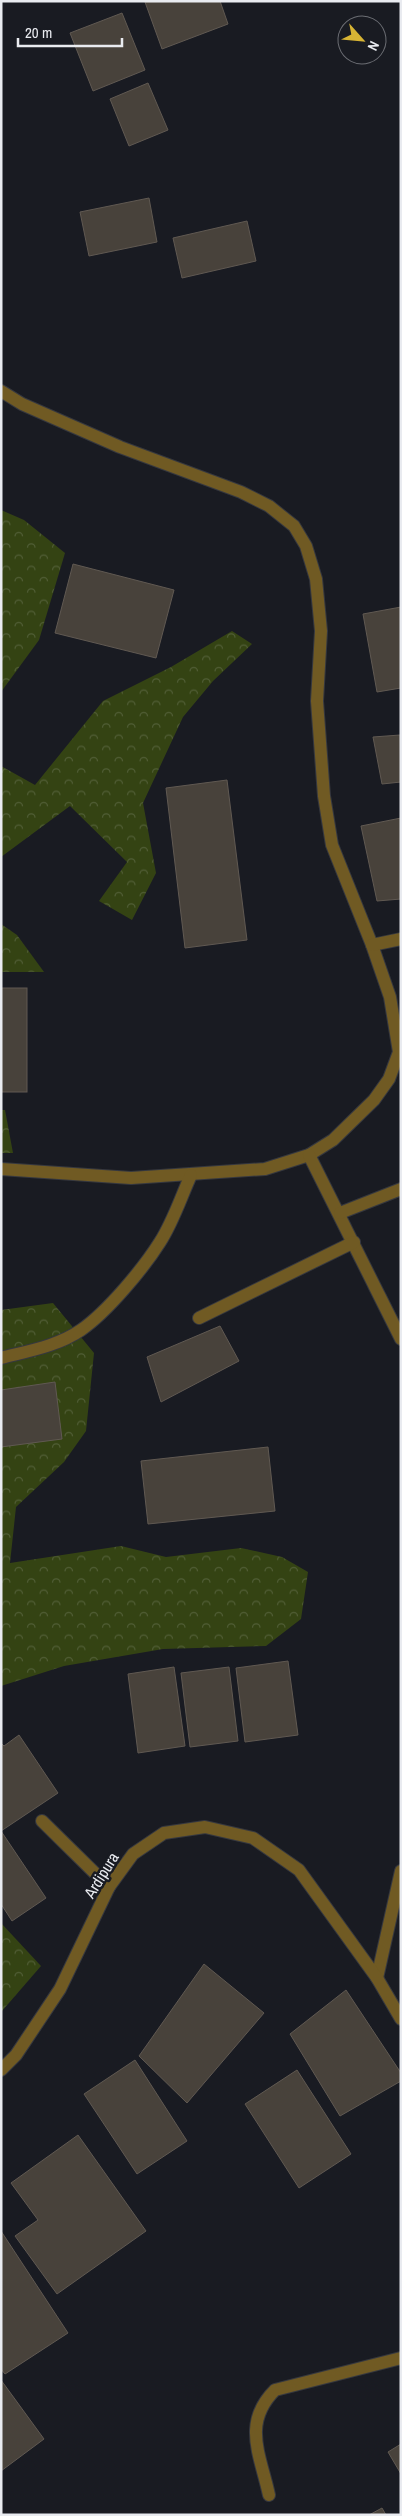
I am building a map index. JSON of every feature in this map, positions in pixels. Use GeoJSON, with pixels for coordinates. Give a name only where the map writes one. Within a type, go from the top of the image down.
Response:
{"type":"FeatureCollection","features":[{"type":"Feature","properties":{"kind":"street"},"geometry":{"type":"LineString","coordinates":[[1,391],[22,404],[112,444],[241,492],[269,506],[294,526],[306,546],[316,579],[321,631],[317,701],[324,796],[332,845],[372,945],[390,997],[399,1052],[395,1078],[333,1140],[309,1155],[265,1169],[131,1178],[1,1169]]}},
{"type":"Feature","properties":{"kind":"street"},"geometry":{"type":"LineString","coordinates":[[372,945],[401,939]]}},
{"type":"Feature","properties":{"kind":"street"},"geometry":{"type":"LineString","coordinates":[[309,1155],[401,1339]]}},
{"type":"Feature","properties":{"kind":"street"},"geometry":{"type":"LineString","coordinates":[[1,1358],[52,1345],[80,1330],[102,1311],[134,1276],[161,1241],[191,1175]]}},
{"type":"Feature","properties":{"kind":"street"},"geometry":{"type":"LineString","coordinates":[[340,1214],[401,1189]]}},
{"type":"Feature","properties":{"kind":"street"},"geometry":{"type":"LineString","coordinates":[[199,1318],[354,1242]]}},
{"type":"Feature","properties":{"kind":"street"},"geometry":{"type":"LineString","coordinates":[[42,1821],[108,1887]]}},
{"type":"Feature","properties":{"kind":"street","name":"Ardipura"},"geometry":{"type":"LineString","coordinates":[[1,2070],[16,2055],[60,1989],[108,1887],[133,1854],[164,1833],[205,1826],[253,1838],[299,1870],[377,1978],[401,2019]]}},
{"type":"Feature","properties":{"kind":"street"},"geometry":{"type":"LineString","coordinates":[[377,1978],[401,1871]]}},
{"type":"Feature","properties":{"kind":"street"},"geometry":{"type":"LineString","coordinates":[[269,2495],[255,2431],[258,2413],[270,2395],[275,2390],[401,2358]]}},
{"type":"Feature","properties":{"kind":"green space"},"geometry":{"type":"Polygon","coordinates":[[[1,510],[24,520],[65,553],[39,640],[1,692],[1,510]]]}},
{"type":"Feature","properties":{"kind":"green space"},"geometry":{"type":"Polygon","coordinates":[[[232,631],[252,644],[213,681],[183,717],[143,803],[156,873],[132,920],[99,901],[127,862],[70,806],[1,857],[1,766],[35,785],[103,701],[171,667],[232,631]]]}},
{"type":"Feature","properties":{"kind":"green space"},"geometry":{"type":"Polygon","coordinates":[[[1,924],[17,935],[44,972],[1,972],[1,924]]]}},
{"type":"Feature","properties":{"kind":"green space"},"geometry":{"type":"Polygon","coordinates":[[[1,1110],[5,1110],[13,1153],[1,1153],[1,1110]]]}},
{"type":"Feature","properties":{"kind":"green space"},"geometry":{"type":"Polygon","coordinates":[[[53,1303],[94,1353],[86,1431],[64,1462],[16,1507],[10,1563],[121,1546],[166,1557],[241,1548],[282,1557],[308,1572],[301,1619],[266,1646],[163,1649],[64,1666],[1,1686],[1,1310],[53,1303]]]}},
{"type":"Feature","properties":{"kind":"green space"},"geometry":{"type":"Polygon","coordinates":[[[1,1923],[41,1966],[2,2011],[1,2011],[1,1923]]]}},
{"type":"Feature","properties":{"kind":"building"},"geometry":{"type":"Polygon","coordinates":[[[220,1],[228,24],[162,49],[145,2],[220,1]]]}},
{"type":"Feature","properties":{"kind":"building"},"geometry":{"type":"Polygon","coordinates":[[[122,13],[145,70],[93,91],[70,33],[122,13]]]}},
{"type":"Feature","properties":{"kind":"building"},"geometry":{"type":"Polygon","coordinates":[[[148,83],[168,130],[129,146],[110,99],[148,83]]]}},
{"type":"Feature","properties":{"kind":"building"},"geometry":{"type":"Polygon","coordinates":[[[149,198],[157,242],[89,256],[80,212],[149,198]]]}},
{"type":"Feature","properties":{"kind":"building"},"geometry":{"type":"Polygon","coordinates":[[[247,221],[256,261],[182,278],[173,238],[247,221]]]}},
{"type":"Feature","properties":{"kind":"building"},"geometry":{"type":"Polygon","coordinates":[[[73,564],[174,590],[156,658],[55,633],[73,564]]]}},
{"type":"Feature","properties":{"kind":"building"},"geometry":{"type":"Polygon","coordinates":[[[401,607],[401,688],[377,692],[363,614],[401,607]]]}},
{"type":"Feature","properties":{"kind":"building"},"geometry":{"type":"Polygon","coordinates":[[[400,735],[401,782],[382,784],[373,737],[400,735]]]}},
{"type":"Feature","properties":{"kind":"building"},"geometry":{"type":"Polygon","coordinates":[[[227,780],[247,940],[185,948],[166,788],[227,780]]]}},
{"type":"Feature","properties":{"kind":"building"},"geometry":{"type":"Polygon","coordinates":[[[401,818],[401,899],[377,901],[361,826],[401,818]]]}},
{"type":"Feature","properties":{"kind":"building"},"geometry":{"type":"Polygon","coordinates":[[[1,988],[27,988],[27,1092],[1,1092],[1,988]]]}},
{"type":"Feature","properties":{"kind":"building"},"geometry":{"type":"Polygon","coordinates":[[[220,1326],[239,1361],[161,1402],[147,1357],[220,1326]]]}},
{"type":"Feature","properties":{"kind":"building"},"geometry":{"type":"Polygon","coordinates":[[[55,1382],[62,1439],[1,1447],[1,1390],[55,1382]]]}},
{"type":"Feature","properties":{"kind":"building"},"geometry":{"type":"Polygon","coordinates":[[[268,1447],[275,1511],[148,1524],[141,1461],[268,1447]]]}},
{"type":"Feature","properties":{"kind":"building"},"geometry":{"type":"Polygon","coordinates":[[[288,1661],[298,1735],[245,1742],[236,1668],[288,1661]]]}},
{"type":"Feature","properties":{"kind":"building"},"geometry":{"type":"Polygon","coordinates":[[[174,1667],[185,1746],[138,1753],[128,1674],[174,1667]]]}},
{"type":"Feature","properties":{"kind":"building"},"geometry":{"type":"Polygon","coordinates":[[[229,1667],[238,1741],[190,1747],[181,1673],[229,1667]]]}},
{"type":"Feature","properties":{"kind":"building"},"geometry":{"type":"Polygon","coordinates":[[[19,1735],[58,1793],[1,1831],[1,1743],[4,1746],[19,1735]]]}},
{"type":"Feature","properties":{"kind":"building"},"geometry":{"type":"Polygon","coordinates":[[[1,1831],[46,1898],[12,1921],[1,1904],[1,1831]]]}},
{"type":"Feature","properties":{"kind":"building"},"geometry":{"type":"Polygon","coordinates":[[[204,1964],[264,2013],[187,2103],[139,2056],[204,1964]]]}},
{"type":"Feature","properties":{"kind":"building"},"geometry":{"type":"Polygon","coordinates":[[[346,1990],[401,2073],[401,2081],[340,2116],[290,2034],[346,1990]]]}},
{"type":"Feature","properties":{"kind":"building"},"geometry":{"type":"Polygon","coordinates":[[[135,2060],[187,2141],[137,2174],[84,2094],[135,2060]]]}},
{"type":"Feature","properties":{"kind":"building"},"geometry":{"type":"Polygon","coordinates":[[[297,2070],[351,2154],[299,2188],[245,2104],[297,2070]]]}},
{"type":"Feature","properties":{"kind":"building"},"geometry":{"type":"Polygon","coordinates":[[[78,2135],[146,2231],[57,2294],[15,2236],[38,2220],[11,2183],[78,2135]]]}},
{"type":"Feature","properties":{"kind":"building"},"geometry":{"type":"Polygon","coordinates":[[[1,2231],[68,2333],[5,2374],[1,2369],[1,2231]]]}},
{"type":"Feature","properties":{"kind":"building"},"geometry":{"type":"Polygon","coordinates":[[[1,2380],[44,2439],[1,2471],[1,2380]]]}},
{"type":"Feature","properties":{"kind":"building"},"geometry":{"type":"Polygon","coordinates":[[[401,2444],[401,2474],[388,2452],[401,2444]]]}},
{"type":"Feature","properties":{"kind":"building"},"geometry":{"type":"Polygon","coordinates":[[[382,2508],[386,2515],[369,2515],[382,2508]]]}}]}
